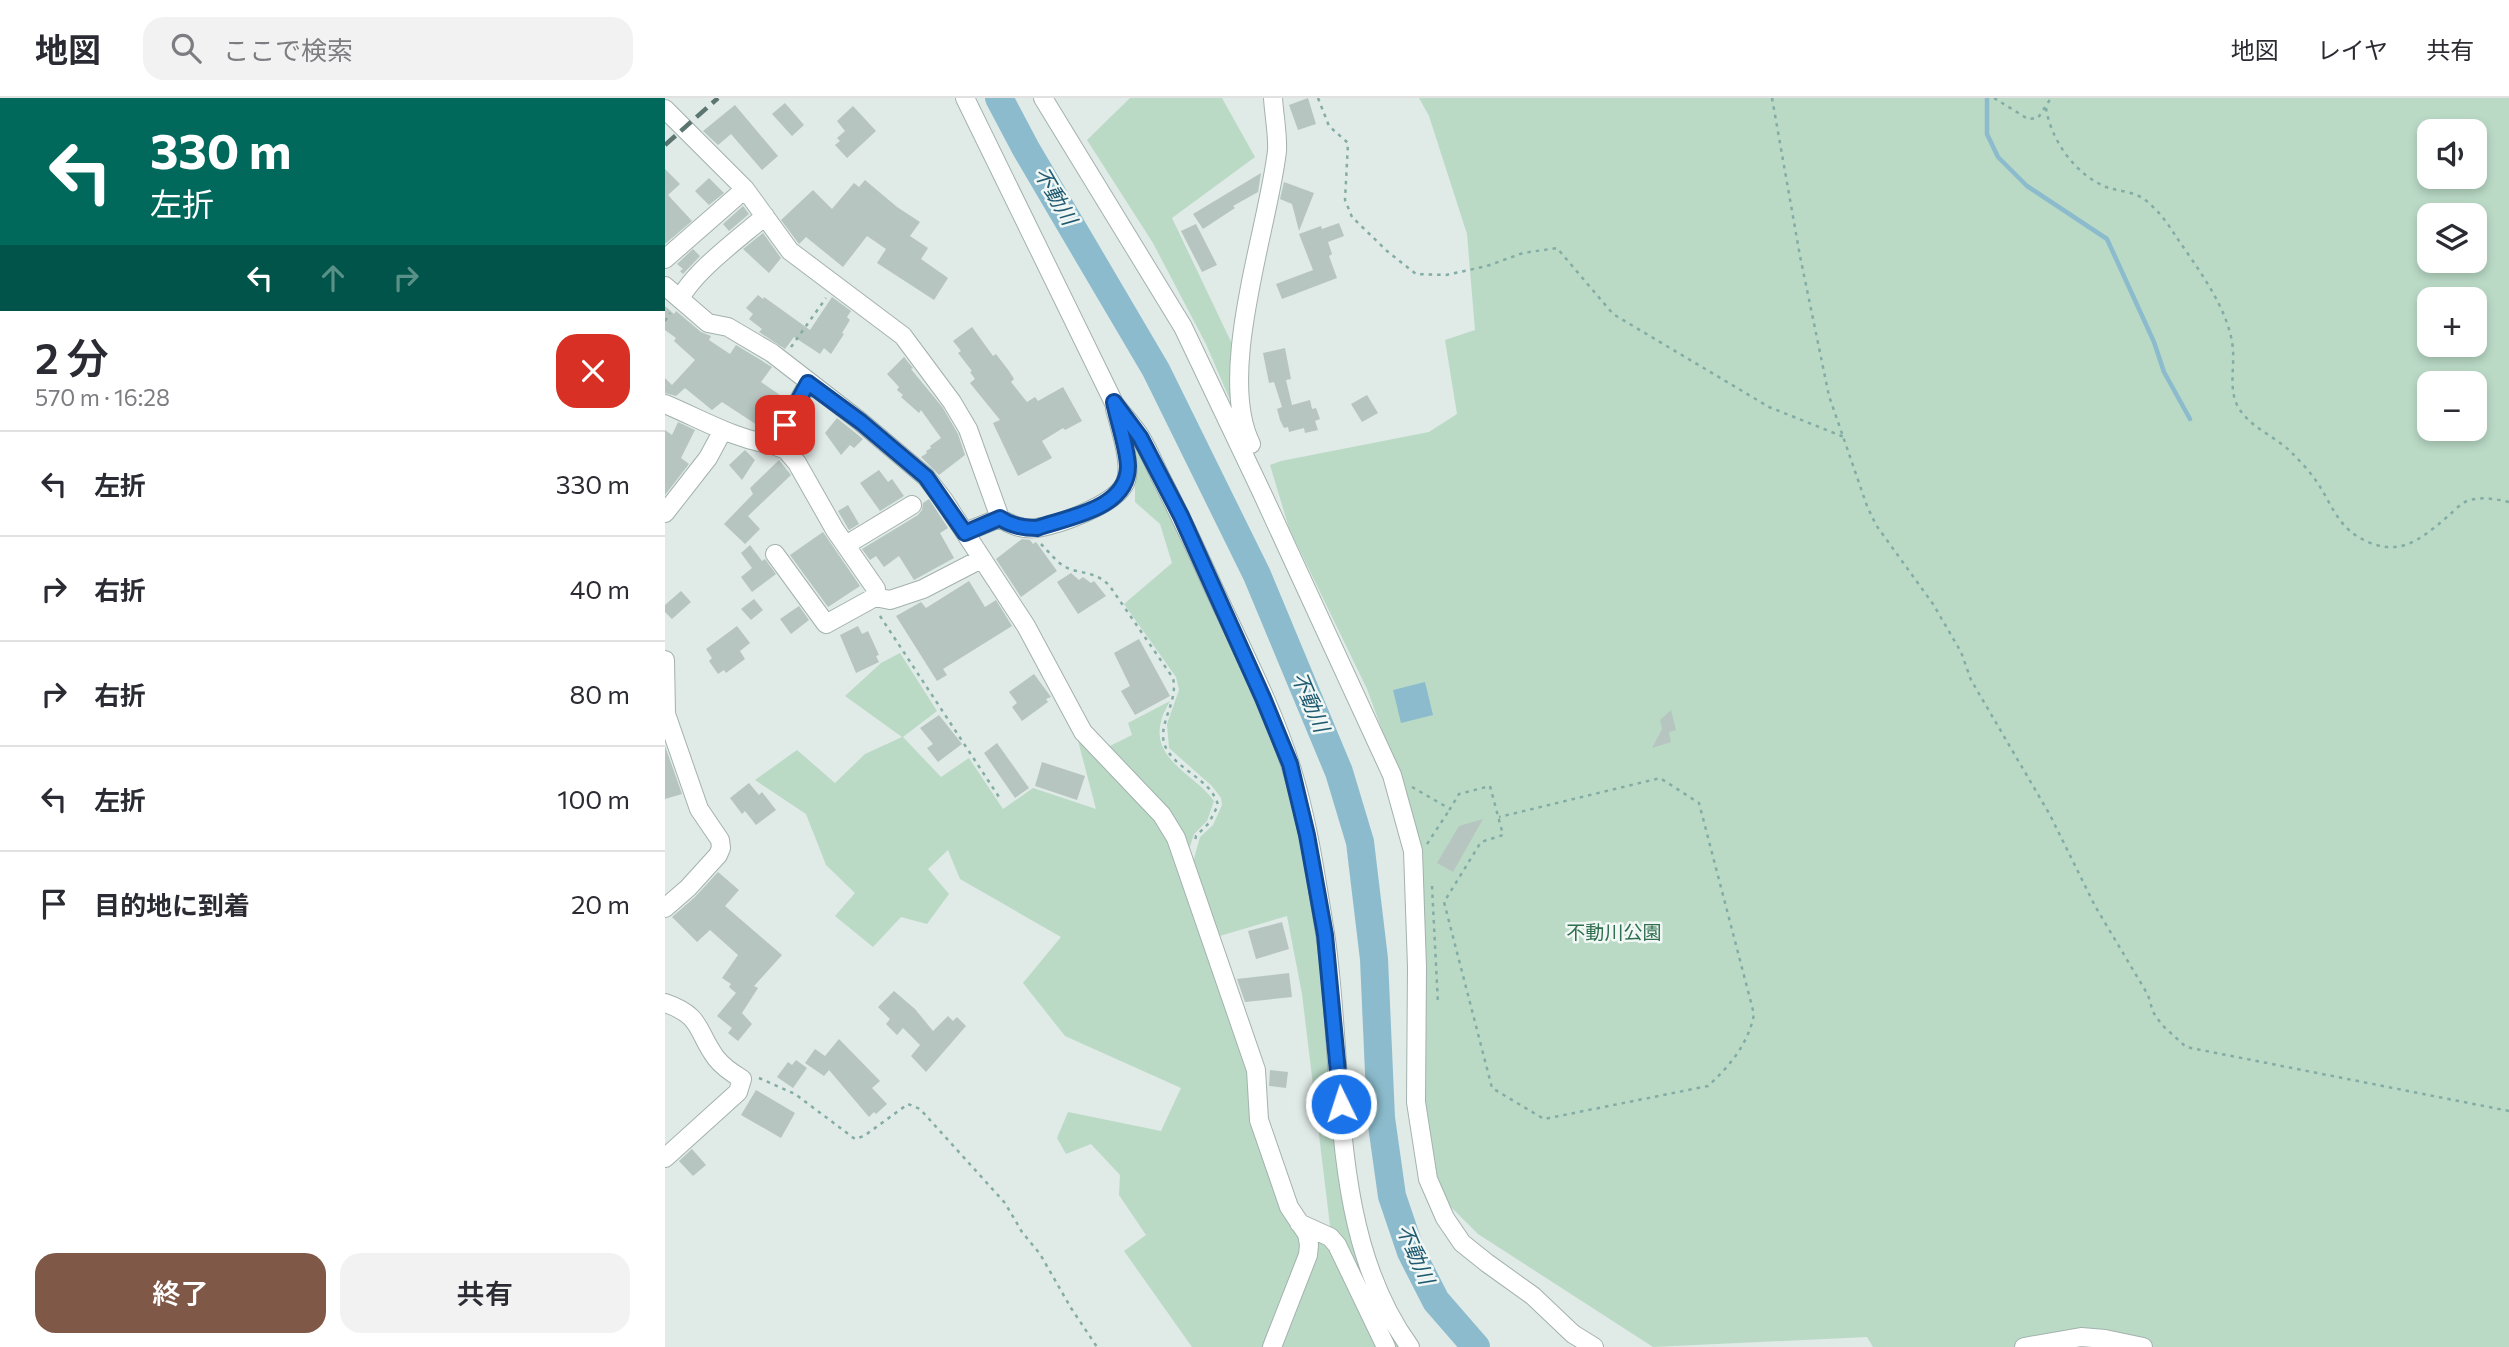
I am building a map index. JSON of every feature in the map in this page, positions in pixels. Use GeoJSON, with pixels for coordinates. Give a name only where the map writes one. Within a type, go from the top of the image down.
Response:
{"type":"FeatureCollection","features":[{"type":"Feature","properties":{"kind":"street"},"geometry":{"type":"LineString","coordinates":[[965,98],[1114,402],[1140,437],[1181,516],[1290,764],[1307,835],[1325,935],[1349,1176],[1360,1237],[1379,1288],[1411,1347]]}},
{"type":"Feature","properties":{"kind":"street"},"geometry":{"type":"LineString","coordinates":[[1043,98],[1183,327],[1392,775],[1413,850],[1417,967],[1416,1102],[1429,1179],[1445,1218],[1462,1243],[1486,1264],[1533,1296],[1573,1334],[1594,1347]]}},
{"type":"Feature","properties":{"kind":"street"},"geometry":{"type":"LineString","coordinates":[[1262,493],[1267,480],[1243,428],[1240,363],[1244,324],[1277,149],[1273,98]]}},
{"type":"Feature","properties":{"kind":"street"},"geometry":{"type":"LineString","coordinates":[[665,109],[745,189],[790,251],[833,286],[903,336],[952,402],[968,429],[1000,518],[1007,523],[1037,528],[1097,508],[1122,488],[1126,481],[1128,464],[1114,402]]}},
{"type":"Feature","properties":{"kind":"street"},"geometry":{"type":"LineString","coordinates":[[665,259],[745,189]]}},
{"type":"Feature","properties":{"kind":"street"},"geometry":{"type":"LineString","coordinates":[[680,299],[694,280],[765,216]]}},
{"type":"Feature","properties":{"kind":"street"},"geometry":{"type":"LineString","coordinates":[[665,286],[708,323],[728,327],[781,361],[861,422],[926,477],[1026,626],[1083,732],[1163,815],[1176,838],[1256,1070],[1259,1120],[1289,1207],[1307,1234],[1308,1255],[1272,1347]]}},
{"type":"Feature","properties":{"kind":"street"},"geometry":{"type":"LineString","coordinates":[[773,445],[808,383]]}},
{"type":"Feature","properties":{"kind":"street"},"geometry":{"type":"LineString","coordinates":[[665,404],[722,432],[773,445],[791,454],[876,589],[873,599]]}},
{"type":"Feature","properties":{"kind":"street"},"geometry":{"type":"LineString","coordinates":[[665,513],[708,457],[722,432]]}},
{"type":"Feature","properties":{"kind":"street"},"geometry":{"type":"LineString","coordinates":[[846,545],[912,505]]}},
{"type":"Feature","properties":{"kind":"street"},"geometry":{"type":"LineString","coordinates":[[965,533],[1000,518]]}},
{"type":"Feature","properties":{"kind":"street"},"geometry":{"type":"LineString","coordinates":[[775,554],[826,624],[873,599],[890,600],[945,579],[981,559]]}},
{"type":"Feature","properties":{"kind":"street"},"geometry":{"type":"LineString","coordinates":[[665,660],[666,713],[699,809],[720,840],[721,848],[718,855],[688,888],[665,908]]}},
{"type":"Feature","properties":{"kind":"street"},"geometry":{"type":"LineString","coordinates":[[665,1003],[684,1011],[696,1022],[716,1058],[742,1079],[738,1091],[665,1158]]}},
{"type":"Feature","properties":{"kind":"street"},"geometry":{"type":"LineString","coordinates":[[1299,1223],[1330,1237],[1337,1245],[1386,1347]]}},
{"type":"Feature","properties":{"kind":"street"},"geometry":{"type":"LineString","coordinates":[[2024,1347],[2081,1337],[2143,1347]]}},
{"type":"Feature","properties":{"kind":"path"},"geometry":{"type":"LineString","coordinates":[[1318,98],[1329,125],[1347,142],[1345,200],[1352,218],[1416,274],[1446,275],[1487,266],[1523,253],[1557,248],[1613,314],[1769,407],[1844,437]]}},
{"type":"Feature","properties":{"kind":"path"},"geometry":{"type":"LineString","coordinates":[[1772,98],[1829,396],[1876,525],[1933,604],[1961,652],[1971,680],[2050,815],[2102,917],[2148,995],[2153,1012],[2162,1025],[2186,1047],[2509,1111]]}},
{"type":"Feature","properties":{"kind":"path"},"geometry":{"type":"LineString","coordinates":[[1994,98],[2028,119],[2038,118],[2051,98]]}},
{"type":"Feature","properties":{"kind":"path"},"geometry":{"type":"LineString","coordinates":[[2046,108],[2064,154],[2093,181],[2143,198],[2165,220],[2208,284],[2229,328],[2233,344],[2233,393],[2238,407],[2258,428],[2290,451],[2317,482],[2342,523],[2351,532],[2386,548],[2401,547],[2424,536],[2465,501],[2483,497],[2509,502]]}},
{"type":"Feature","properties":{"kind":"path"},"geometry":{"type":"LineString","coordinates":[[781,361],[833,286]]}},
{"type":"Feature","properties":{"kind":"path"},"geometry":{"type":"LineString","coordinates":[[1026,528],[1064,566],[1089,572],[1109,585],[1173,678],[1176,691],[1164,723],[1164,742],[1176,760],[1209,789],[1218,805],[1194,843]]}},
{"type":"Feature","properties":{"kind":"path"},"geometry":{"type":"LineString","coordinates":[[873,599],[999,797]]}},
{"type":"Feature","properties":{"kind":"path"},"geometry":{"type":"LineString","coordinates":[[1392,775],[1450,809]]}},
{"type":"Feature","properties":{"kind":"path"},"geometry":{"type":"LineString","coordinates":[[1427,845],[1459,793],[1490,786],[1503,835],[1481,842],[1444,902],[1492,1088],[1544,1119],[1708,1086],[1737,1055],[1752,1025],[1754,1014],[1699,803],[1660,778],[1499,817]]}},
{"type":"Feature","properties":{"kind":"path"},"geometry":{"type":"LineString","coordinates":[[1431,880],[1438,1004]]}},
{"type":"Feature","properties":{"kind":"path"},"geometry":{"type":"LineString","coordinates":[[742,1079],[760,1078],[795,1094],[855,1139],[864,1136],[908,1104],[920,1109],[1005,1203],[1097,1347]]}},
{"type":"Feature","properties":{"kind":"green space"},"geometry":{"type":"Polygon","coordinates":[[[1130,98],[1222,98],[1255,157],[1172,218],[1235,350],[1236,414],[1206,344],[1153,243],[1087,140],[1130,98]]]}},
{"type":"Feature","properties":{"kind":"green space","name":"不動川公園"},"geometry":{"type":"Polygon","coordinates":[[[1419,98],[2509,98],[2509,1347],[1873,1347],[1867,1337],[1653,1347],[1478,1234],[1447,1203],[1439,1185],[1425,1132],[1422,1102],[1424,894],[1412,812],[1367,689],[1289,528],[1270,465],[1429,432],[1457,414],[1445,340],[1475,330],[1467,234],[1429,116],[1419,98]]]}},
{"type":"Feature","properties":{"kind":"green space"},"geometry":{"type":"Polygon","coordinates":[[[1121,425],[1135,441],[1174,519],[1257,700],[1284,766],[1301,836],[1318,936],[1344,1189],[1402,1347],[1391,1347],[1331,1234],[1302,994],[1287,916],[1213,938],[1192,866],[1200,837],[1213,825],[1222,805],[1221,798],[1212,786],[1169,748],[1167,724],[1179,690],[1176,677],[1124,604],[1172,563],[1160,524],[1135,502],[1135,475],[1121,425]]]}},
{"type":"Feature","properties":{"kind":"green space"},"geometry":{"type":"Polygon","coordinates":[[[900,653],[937,711],[903,737],[941,777],[969,758],[1003,809],[1033,788],[1096,809],[1076,733],[1122,778],[1172,840],[1305,1245],[1267,1347],[1192,1347],[1124,1251],[1146,1235],[1119,1195],[1120,1175],[1091,1144],[1066,1154],[1057,1138],[1068,1112],[1161,1131],[1181,1088],[1065,1036],[1023,983],[1061,937],[960,879],[948,850],[928,869],[949,894],[927,924],[901,917],[873,947],[835,916],[855,893],[826,865],[806,814],[755,780],[797,750],[835,783],[865,754],[902,737],[845,696],[881,663],[900,653]]]}},
{"type":"Feature","properties":{"kind":"green space"},"geometry":{"type":"Polygon","coordinates":[[[1170,701],[1161,722],[1163,747],[1177,766],[1214,801],[1207,821],[1194,834],[1186,859],[1104,749],[1132,735],[1128,723],[1170,701]]]}},
{"type":"Feature","properties":{"kind":"green space"},"geometry":{"type":"Polygon","coordinates":[[[1313,1234],[1328,1239],[1379,1347],[1280,1347],[1313,1234]]]}},
{"type":"Feature","properties":{"kind":"water"},"geometry":{"type":"Polygon","coordinates":[[[1425,682],[1433,715],[1401,723],[1393,690],[1425,682]]]}},
{"type":"Feature","properties":{"kind":"building"},"geometry":{"type":"Polygon","coordinates":[[[1308,98],[1316,124],[1298,130],[1289,105],[1308,98]]]}},
{"type":"Feature","properties":{"kind":"building"},"geometry":{"type":"Polygon","coordinates":[[[785,103],[804,125],[792,136],[772,114],[785,103]]]}},
{"type":"Feature","properties":{"kind":"building"},"geometry":{"type":"Polygon","coordinates":[[[735,105],[778,156],[762,170],[731,134],[718,145],[703,131],[735,105]]]}},
{"type":"Feature","properties":{"kind":"building"},"geometry":{"type":"Polygon","coordinates":[[[853,106],[876,131],[847,158],[835,145],[840,141],[837,138],[845,131],[837,121],[853,106]]]}},
{"type":"Feature","properties":{"kind":"building"},"geometry":{"type":"Polygon","coordinates":[[[665,169],[680,184],[668,195],[692,221],[665,244],[665,169]]]}},
{"type":"Feature","properties":{"kind":"building"},"geometry":{"type":"Polygon","coordinates":[[[1261,173],[1258,192],[1233,206],[1235,208],[1203,229],[1193,214],[1261,173]]]}},
{"type":"Feature","properties":{"kind":"building"},"geometry":{"type":"Polygon","coordinates":[[[709,178],[724,193],[709,205],[695,191],[709,178]]]}},
{"type":"Feature","properties":{"kind":"building"},"geometry":{"type":"Polygon","coordinates":[[[865,180],[920,222],[910,236],[928,248],[921,259],[948,278],[934,300],[877,263],[886,249],[867,236],[843,267],[806,237],[799,244],[781,220],[813,190],[832,209],[854,183],[859,187],[865,180]]]}},
{"type":"Feature","properties":{"kind":"building"},"geometry":{"type":"Polygon","coordinates":[[[1284,182],[1314,193],[1299,231],[1292,204],[1280,199],[1284,182]]]}},
{"type":"Feature","properties":{"kind":"building"},"geometry":{"type":"Polygon","coordinates":[[[743,206],[749,214],[729,231],[723,224],[743,206]]]}},
{"type":"Feature","properties":{"kind":"building"},"geometry":{"type":"Polygon","coordinates":[[[1339,223],[1344,236],[1328,242],[1332,254],[1329,256],[1337,278],[1282,299],[1276,284],[1313,270],[1299,234],[1339,223]]]}},
{"type":"Feature","properties":{"kind":"building"},"geometry":{"type":"Polygon","coordinates":[[[1196,224],[1217,265],[1202,272],[1181,231],[1196,224]]]}},
{"type":"Feature","properties":{"kind":"building"},"geometry":{"type":"Polygon","coordinates":[[[763,233],[781,258],[769,273],[743,249],[763,233]]]}},
{"type":"Feature","properties":{"kind":"building"},"geometry":{"type":"Polygon","coordinates":[[[693,249],[700,256],[683,274],[680,271],[683,269],[677,264],[693,249]]]}},
{"type":"Feature","properties":{"kind":"building"},"geometry":{"type":"Polygon","coordinates":[[[758,295],[810,330],[832,297],[851,311],[847,317],[850,320],[831,354],[824,348],[820,354],[794,337],[785,349],[759,332],[762,329],[749,319],[753,314],[746,308],[758,295]]]}},
{"type":"Feature","properties":{"kind":"building"},"geometry":{"type":"Polygon","coordinates":[[[665,306],[674,314],[676,311],[701,332],[711,336],[709,340],[730,354],[736,345],[772,367],[761,382],[786,399],[768,432],[722,402],[712,410],[685,388],[676,396],[665,393],[665,378],[672,385],[695,360],[674,341],[676,338],[665,330],[665,306]]]}},
{"type":"Feature","properties":{"kind":"building"},"geometry":{"type":"Polygon","coordinates":[[[972,327],[993,356],[996,354],[1009,371],[1014,379],[1011,382],[1027,402],[1035,397],[1038,401],[1063,387],[1082,421],[1065,430],[1063,428],[1042,441],[1052,458],[1018,476],[993,423],[1000,420],[970,383],[975,379],[970,372],[972,371],[958,353],[961,351],[953,341],[972,327]]]}},
{"type":"Feature","properties":{"kind":"building"},"geometry":{"type":"Polygon","coordinates":[[[1285,348],[1291,379],[1286,380],[1292,405],[1310,400],[1312,409],[1316,408],[1320,419],[1315,421],[1318,430],[1305,433],[1304,428],[1289,432],[1288,427],[1284,428],[1280,420],[1277,409],[1282,407],[1274,382],[1269,383],[1263,353],[1285,348]]]}},
{"type":"Feature","properties":{"kind":"building"},"geometry":{"type":"Polygon","coordinates":[[[904,357],[943,408],[958,434],[965,455],[939,475],[921,457],[941,438],[921,410],[919,413],[901,397],[903,395],[897,390],[899,387],[887,374],[904,357]]]}},
{"type":"Feature","properties":{"kind":"building"},"geometry":{"type":"Polygon","coordinates":[[[1367,395],[1378,413],[1362,422],[1351,404],[1367,395]]]}},
{"type":"Feature","properties":{"kind":"building"},"geometry":{"type":"Polygon","coordinates":[[[837,418],[863,439],[854,448],[850,445],[841,455],[825,433],[837,418]]]}},
{"type":"Feature","properties":{"kind":"building"},"geometry":{"type":"Polygon","coordinates":[[[678,422],[695,430],[681,458],[689,464],[665,495],[665,430],[672,435],[678,422]]]}},
{"type":"Feature","properties":{"kind":"building"},"geometry":{"type":"Polygon","coordinates":[[[745,450],[755,460],[742,480],[729,465],[745,450]]]}},
{"type":"Feature","properties":{"kind":"building"},"geometry":{"type":"Polygon","coordinates":[[[779,460],[791,475],[748,516],[760,529],[745,544],[724,524],[753,494],[750,488],[779,460]]]}},
{"type":"Feature","properties":{"kind":"building"},"geometry":{"type":"Polygon","coordinates":[[[879,470],[888,482],[892,479],[904,496],[880,511],[860,483],[879,470]]]}},
{"type":"Feature","properties":{"kind":"building"},"geometry":{"type":"Polygon","coordinates":[[[929,499],[948,528],[940,533],[954,558],[914,580],[899,556],[884,567],[876,556],[870,560],[862,549],[918,515],[923,503],[929,499]]]}},
{"type":"Feature","properties":{"kind":"building"},"geometry":{"type":"Polygon","coordinates":[[[848,505],[859,524],[849,530],[838,511],[848,505]]]}},
{"type":"Feature","properties":{"kind":"building"},"geometry":{"type":"Polygon","coordinates":[[[823,532],[860,586],[828,607],[790,555],[823,532]]]}},
{"type":"Feature","properties":{"kind":"building"},"geometry":{"type":"Polygon","coordinates":[[[1022,539],[1030,540],[1033,544],[1036,542],[1057,571],[1021,597],[996,559],[1022,539]]]}},
{"type":"Feature","properties":{"kind":"building"},"geometry":{"type":"Polygon","coordinates":[[[750,545],[776,574],[752,592],[741,577],[752,568],[741,553],[750,545]]]}},
{"type":"Feature","properties":{"kind":"building"},"geometry":{"type":"Polygon","coordinates":[[[1071,573],[1079,580],[1083,577],[1091,583],[1094,581],[1106,596],[1078,614],[1057,582],[1071,573]]]}},
{"type":"Feature","properties":{"kind":"building"},"geometry":{"type":"Polygon","coordinates":[[[969,581],[985,607],[996,600],[1012,626],[943,669],[947,675],[937,681],[896,616],[921,602],[926,608],[969,581]]]}},
{"type":"Feature","properties":{"kind":"building"},"geometry":{"type":"Polygon","coordinates":[[[681,591],[691,602],[672,619],[665,612],[665,605],[681,591]]]}},
{"type":"Feature","properties":{"kind":"building"},"geometry":{"type":"Polygon","coordinates":[[[754,599],[763,610],[751,620],[741,609],[754,599]]]}},
{"type":"Feature","properties":{"kind":"building"},"geometry":{"type":"Polygon","coordinates":[[[799,606],[809,620],[791,634],[780,619],[799,606]]]}},
{"type":"Feature","properties":{"kind":"building"},"geometry":{"type":"Polygon","coordinates":[[[737,626],[750,643],[740,651],[745,659],[726,673],[724,670],[718,674],[709,661],[712,658],[706,649],[737,626]]]}},
{"type":"Feature","properties":{"kind":"building"},"geometry":{"type":"Polygon","coordinates":[[[858,626],[862,634],[868,631],[879,655],[876,656],[879,662],[856,673],[840,635],[858,626]]]}},
{"type":"Feature","properties":{"kind":"building"},"geometry":{"type":"Polygon","coordinates":[[[1139,639],[1170,696],[1135,715],[1121,691],[1130,686],[1114,653],[1139,639]]]}},
{"type":"Feature","properties":{"kind":"building"},"geometry":{"type":"Polygon","coordinates":[[[1034,674],[1051,697],[1022,721],[1012,707],[1017,703],[1009,692],[1034,674]]]}},
{"type":"Feature","properties":{"kind":"building"},"geometry":{"type":"Polygon","coordinates":[[[1671,710],[1676,730],[1669,732],[1671,742],[1652,748],[1662,729],[1660,720],[1671,710]]]}},
{"type":"Feature","properties":{"kind":"building"},"geometry":{"type":"Polygon","coordinates":[[[939,715],[962,744],[938,762],[927,748],[933,744],[920,728],[939,715]]]}},
{"type":"Feature","properties":{"kind":"building"},"geometry":{"type":"Polygon","coordinates":[[[997,743],[1029,788],[1015,798],[984,753],[997,743]]]}},
{"type":"Feature","properties":{"kind":"building"},"geometry":{"type":"Polygon","coordinates":[[[665,746],[682,794],[665,799],[665,746]]]}},
{"type":"Feature","properties":{"kind":"building"},"geometry":{"type":"Polygon","coordinates":[[[1042,762],[1085,776],[1077,800],[1035,786],[1042,762]]]}},
{"type":"Feature","properties":{"kind":"building"},"geometry":{"type":"Polygon","coordinates":[[[749,783],[759,795],[762,792],[776,810],[756,825],[745,811],[742,814],[730,798],[749,783]]]}},
{"type":"Feature","properties":{"kind":"building"},"geometry":{"type":"Polygon","coordinates":[[[1483,819],[1453,872],[1437,863],[1459,826],[1483,819]]]}},
{"type":"Feature","properties":{"kind":"building"},"geometry":{"type":"Polygon","coordinates":[[[718,872],[739,890],[725,906],[782,955],[754,986],[758,988],[742,1013],[752,1024],[738,1041],[728,1033],[732,1028],[717,1016],[736,993],[729,987],[731,984],[722,978],[738,955],[710,930],[697,942],[672,917],[718,872]]]}},
{"type":"Feature","properties":{"kind":"building"},"geometry":{"type":"Polygon","coordinates":[[[1282,922],[1289,949],[1256,959],[1248,931],[1282,922]]]}},
{"type":"Feature","properties":{"kind":"building"},"geometry":{"type":"Polygon","coordinates":[[[1289,973],[1292,997],[1245,1002],[1237,979],[1289,973]]]}},
{"type":"Feature","properties":{"kind":"building"},"geometry":{"type":"Polygon","coordinates":[[[894,991],[915,1009],[933,1031],[948,1016],[953,1021],[957,1017],[966,1026],[926,1072],[911,1056],[920,1045],[903,1028],[897,1035],[886,1024],[890,1019],[878,1007],[894,991]]]}},
{"type":"Feature","properties":{"kind":"building"},"geometry":{"type":"Polygon","coordinates":[[[839,1039],[880,1081],[872,1088],[887,1104],[876,1114],[874,1112],[869,1117],[829,1070],[824,1076],[805,1063],[815,1049],[825,1056],[839,1039]]]}},
{"type":"Feature","properties":{"kind":"building"},"geometry":{"type":"Polygon","coordinates":[[[796,1060],[807,1068],[793,1088],[777,1077],[788,1062],[792,1065],[796,1060]]]}},
{"type":"Feature","properties":{"kind":"building"},"geometry":{"type":"Polygon","coordinates":[[[1270,1070],[1288,1072],[1286,1088],[1269,1086],[1270,1070]]]}},
{"type":"Feature","properties":{"kind":"building"},"geometry":{"type":"Polygon","coordinates":[[[756,1090],[795,1113],[781,1138],[741,1115],[756,1090]]]}},
{"type":"Feature","properties":{"kind":"building"},"geometry":{"type":"Polygon","coordinates":[[[692,1149],[706,1165],[693,1176],[679,1161],[692,1149]]]}},
{"type":"Feature","properties":{"kind":"waterway","name":"不動川"},"geometry":{"type":"LineString","coordinates":[[999,98],[1026,149],[1156,370],[1257,575],[1339,772],[1360,842],[1374,959],[1381,1118],[1392,1196],[1411,1252],[1436,1301],[1476,1347]]}},
{"type":"Feature","properties":{"kind":"waterway"},"geometry":{"type":"LineString","coordinates":[[1987,98],[1987,134],[1998,157],[2027,186],[2107,239],[2154,342],[2164,372],[2190,419]]}},
{"type":"Feature","properties":{"kind":"railway"},"geometry":{"type":"LineString","coordinates":[[665,145],[718,98]]}},
{"type":"Feature","properties":{"kind":"route"},"geometry":{"type":"LineString","coordinates":[[785,425],[808,383],[861,422],[926,477],[965,533],[1000,518],[1007,523],[1037,528],[1097,508],[1122,488],[1126,481],[1128,464],[1114,402],[1140,437],[1181,516],[1290,764],[1307,835],[1325,935],[1341,1104]]}}]}
